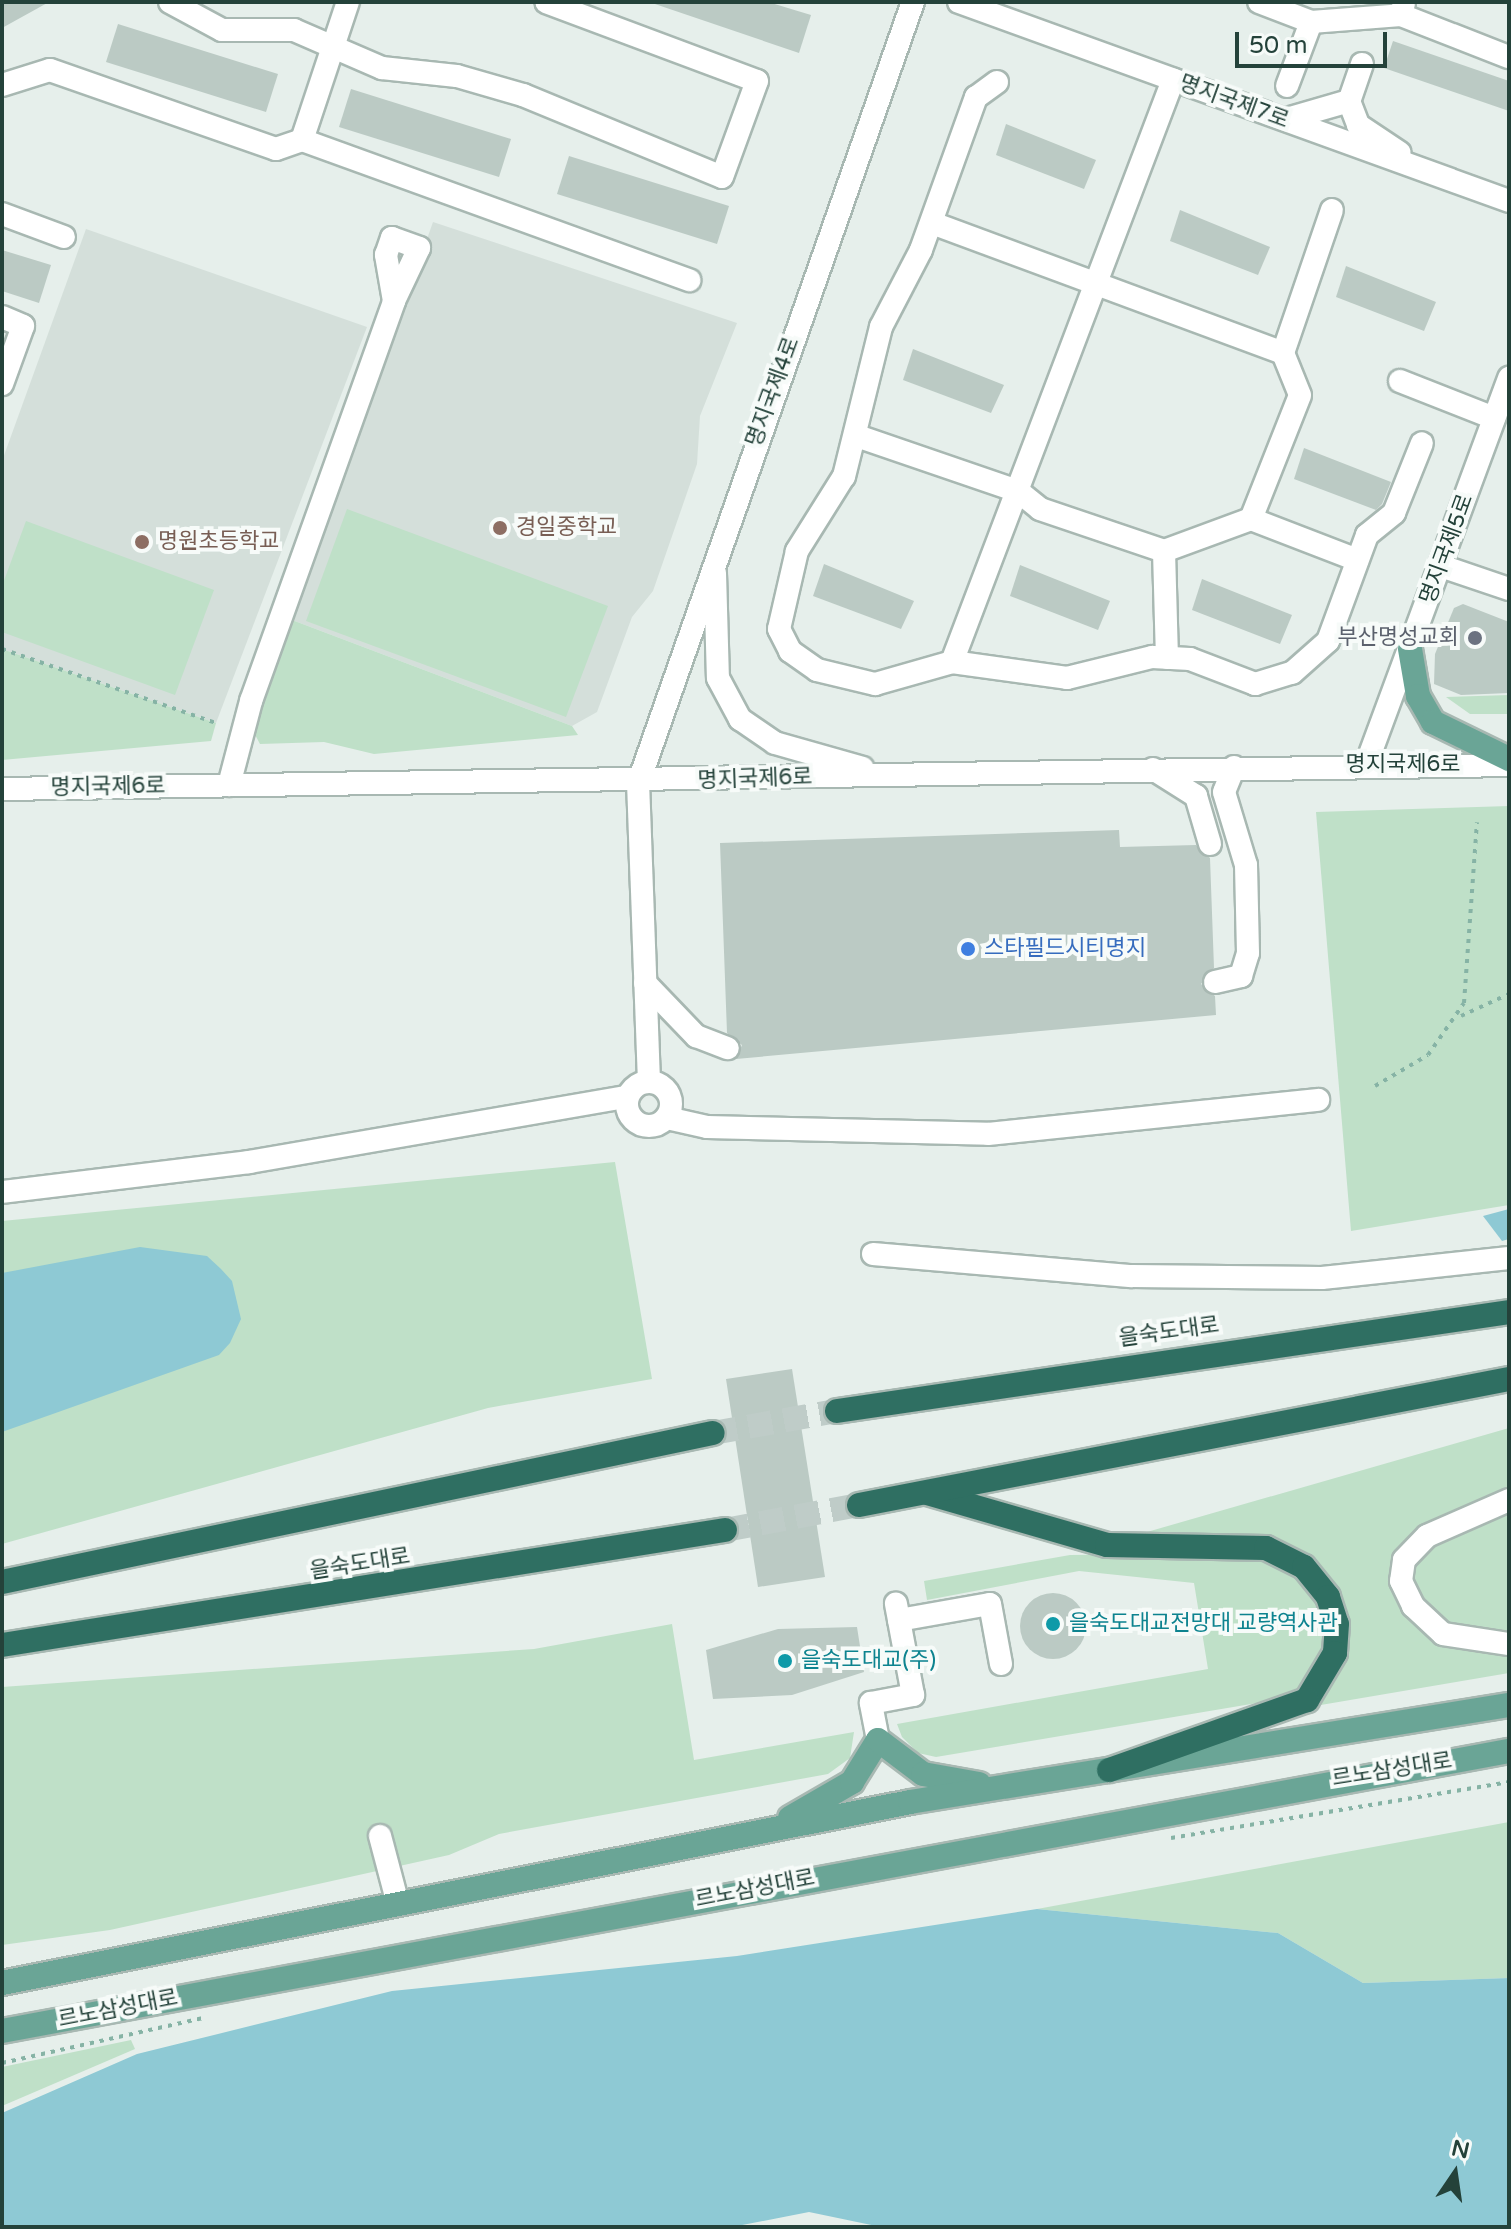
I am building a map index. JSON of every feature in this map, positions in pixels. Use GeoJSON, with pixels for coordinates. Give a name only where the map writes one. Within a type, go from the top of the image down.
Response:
{"type":"FeatureCollection","features":[{"type":"Feature","properties":{"kind":"highway","name":"을숙도대로"},"geometry":{"type":"LineString","coordinates":[[837,1411],[1509,1312]]}},
{"type":"Feature","properties":{"kind":"highway"},"geometry":{"type":"LineString","coordinates":[[859,1505],[1509,1379]]}},
{"type":"Feature","properties":{"kind":"highway"},"geometry":{"type":"LineString","coordinates":[[2,1582],[713,1433]]}},
{"type":"Feature","properties":{"kind":"highway"},"geometry":{"type":"LineString","coordinates":[[927,1493],[1107,1545],[1266,1548],[1304,1567],[1328,1597],[1337,1624],[1335,1653],[1326,1677],[1302,1704],[1109,1770]]}},
{"type":"Feature","properties":{"kind":"highway","name":"을숙도대로"},"geometry":{"type":"LineString","coordinates":[[2,1645],[725,1530]]}},
{"type":"Feature","properties":{"kind":"main road"},"geometry":{"type":"LineString","coordinates":[[1410,649],[1418,696],[1433,722],[1509,762]]}},
{"type":"Feature","properties":{"kind":"main road","name":"르노삼성대로"},"geometry":{"type":"LineString","coordinates":[[2,1983],[768,1830],[1001,1787],[1509,1705]]}},
{"type":"Feature","properties":{"kind":"main road"},"geometry":{"type":"LineString","coordinates":[[768,1830],[846,1787],[878,1740],[923,1774],[1001,1787]]}},
{"type":"Feature","properties":{"kind":"main road","name":"르노삼성대로"},"geometry":{"type":"LineString","coordinates":[[2,2031],[1509,1751]]}},
{"type":"Feature","properties":{"kind":"street"},"geometry":{"type":"LineString","coordinates":[[170,2],[222,30],[294,30],[334,42],[382,68],[457,76],[523,95],[722,177],[757,81],[546,2]]}},
{"type":"Feature","properties":{"kind":"street"},"geometry":{"type":"LineString","coordinates":[[302,140],[348,2]]}},
{"type":"Feature","properties":{"kind":"street","name":"명지국제4로"},"geometry":{"type":"LineString","coordinates":[[638,784],[715,556],[913,2]]}},
{"type":"Feature","properties":{"kind":"street","name":"명지국제7로"},"geometry":{"type":"LineString","coordinates":[[959,2],[1509,201]]}},
{"type":"Feature","properties":{"kind":"street"},"geometry":{"type":"LineString","coordinates":[[1259,2],[1311,22],[1402,9],[1509,57]]}},
{"type":"Feature","properties":{"kind":"street"},"geometry":{"type":"LineString","coordinates":[[1287,86],[1311,22]]}},
{"type":"Feature","properties":{"kind":"street"},"geometry":{"type":"LineString","coordinates":[[1362,64],[1349,101],[1358,125],[1432,173]]}},
{"type":"Feature","properties":{"kind":"street"},"geometry":{"type":"LineString","coordinates":[[2,85],[50,70],[276,149],[302,140],[689,280]]}},
{"type":"Feature","properties":{"kind":"street"},"geometry":{"type":"LineString","coordinates":[[952,662],[1173,80]]}},
{"type":"Feature","properties":{"kind":"street"},"geometry":{"type":"LineString","coordinates":[[997,82],[976,97],[932,223],[881,327],[857,436],[844,476],[797,551],[779,629],[790,651],[849,679],[875,684],[952,662],[1067,678],[1167,658],[1190,659],[1255,684],[1292,673],[1328,641],[1367,535],[1394,513],[1422,443]]}},
{"type":"Feature","properties":{"kind":"street"},"geometry":{"type":"LineString","coordinates":[[1275,117],[1312,117],[1349,101]]}},
{"type":"Feature","properties":{"kind":"street"},"geometry":{"type":"LineString","coordinates":[[1251,519],[1300,395],[1283,353],[1332,210]]}},
{"type":"Feature","properties":{"kind":"street"},"geometry":{"type":"LineString","coordinates":[[2,214],[64,237]]}},
{"type":"Feature","properties":{"kind":"street"},"geometry":{"type":"LineString","coordinates":[[932,223],[1283,353]]}},
{"type":"Feature","properties":{"kind":"street"},"geometry":{"type":"LineString","coordinates":[[229,785],[251,701],[394,301]]}},
{"type":"Feature","properties":{"kind":"street"},"geometry":{"type":"LineString","coordinates":[[2,317],[23,326],[2,384]]}},
{"type":"Feature","properties":{"kind":"street","name":"명지국제5로"},"geometry":{"type":"LineString","coordinates":[[1366,765],[1509,378]]}},
{"type":"Feature","properties":{"kind":"street"},"geometry":{"type":"LineString","coordinates":[[1400,381],[1494,418]]}},
{"type":"Feature","properties":{"kind":"street"},"geometry":{"type":"LineString","coordinates":[[857,436],[1018,491],[1040,509],[1164,551],[1251,519],[1357,560]]}},
{"type":"Feature","properties":{"kind":"street"},"geometry":{"type":"LineString","coordinates":[[1164,551],[1167,658]]}},
{"type":"Feature","properties":{"kind":"street"},"geometry":{"type":"LineString","coordinates":[[715,556],[718,678],[740,719],[775,743],[884,774]]}},
{"type":"Feature","properties":{"kind":"street"},"geometry":{"type":"LineString","coordinates":[[1441,566],[1509,589]]}},
{"type":"Feature","properties":{"kind":"street","name":"명지국제6로"},"geometry":{"type":"LineString","coordinates":[[2,789],[638,784],[884,774],[1509,762]]}},
{"type":"Feature","properties":{"kind":"street"},"geometry":{"type":"LineString","coordinates":[[1215,982],[1241,976],[1248,953],[1246,865],[1224,792],[1234,767]]}},
{"type":"Feature","properties":{"kind":"street"},"geometry":{"type":"LineString","coordinates":[[1152,768],[1196,796],[1210,844]]}},
{"type":"Feature","properties":{"kind":"street"},"geometry":{"type":"LineString","coordinates":[[638,784],[649,1082]]}},
{"type":"Feature","properties":{"kind":"street"},"geometry":{"type":"LineString","coordinates":[[645,983],[696,1036],[728,1048]]}},
{"type":"Feature","properties":{"kind":"street"},"geometry":{"type":"LineString","coordinates":[[2,1192],[249,1162],[627,1097],[649,1082]]}},
{"type":"Feature","properties":{"kind":"street"},"geometry":{"type":"LineString","coordinates":[[649,1082],[670,1095],[667,1118]]}},
{"type":"Feature","properties":{"kind":"street"},"geometry":{"type":"LineString","coordinates":[[627,1097],[627,1110],[641,1125],[667,1118],[707,1127],[988,1134],[1318,1100]]}},
{"type":"Feature","properties":{"kind":"street"},"geometry":{"type":"LineString","coordinates":[[873,1254],[1132,1276],[1322,1278],[1509,1258]]}},
{"type":"Feature","properties":{"kind":"street"},"geometry":{"type":"LineString","coordinates":[[1509,1500],[1427,1536],[1404,1560],[1401,1581],[1413,1606],[1443,1634],[1509,1644]]}},
{"type":"Feature","properties":{"kind":"street"},"geometry":{"type":"LineString","coordinates":[[878,1740],[871,1703],[913,1695],[898,1612],[990,1604],[1001,1664]]}},
{"type":"Feature","properties":{"kind":"street"},"geometry":{"type":"LineString","coordinates":[[380,1836],[398,1904]]}},
{"type":"Feature","properties":{"kind":"path"},"geometry":{"type":"LineString","coordinates":[[2,649],[216,723]]}},
{"type":"Feature","properties":{"kind":"path"},"geometry":{"type":"LineString","coordinates":[[1375,1086],[1428,1055],[1458,1017],[1469,969],[1477,822]]}},
{"type":"Feature","properties":{"kind":"path"},"geometry":{"type":"LineString","coordinates":[[1458,1017],[1509,994]]}},
{"type":"Feature","properties":{"kind":"shaded area","name":"경일중학교"},"geometry":{"type":"Polygon","coordinates":[[[433,222],[737,323],[700,416],[697,464],[653,591],[632,617],[597,712],[572,726],[292,620],[433,222]]]}},
{"type":"Feature","properties":{"kind":"shaded area","name":"명원초등학교"},"geometry":{"type":"Polygon","coordinates":[[[86,229],[367,327],[216,723],[2,649],[2,461],[86,229]]]}},
{"type":"Feature","properties":{"kind":"green space"},"geometry":{"type":"Polygon","coordinates":[[[347,509],[608,606],[566,717],[306,621],[347,509]]]}},
{"type":"Feature","properties":{"kind":"green space"},"geometry":{"type":"Polygon","coordinates":[[[26,521],[214,590],[175,695],[2,632],[2,586],[26,521]]]}},
{"type":"Feature","properties":{"kind":"green space"},"geometry":{"type":"Polygon","coordinates":[[[292,620],[572,726],[578,735],[374,754],[324,742],[260,744],[253,731],[292,620]]]}},
{"type":"Feature","properties":{"kind":"green space"},"geometry":{"type":"Polygon","coordinates":[[[2,649],[216,723],[211,741],[2,760],[2,649]]]}},
{"type":"Feature","properties":{"kind":"green space"},"geometry":{"type":"Polygon","coordinates":[[[1509,695],[1509,714],[1470,714],[1446,697],[1509,695]]]}},
{"type":"Feature","properties":{"kind":"green space"},"geometry":{"type":"Polygon","coordinates":[[[1509,806],[1509,1205],[1351,1231],[1316,812],[1509,806]]]}},
{"type":"Feature","properties":{"kind":"green space"},"geometry":{"type":"Polygon","coordinates":[[[615,1162],[652,1379],[488,1408],[2,1544],[2,1221],[615,1162]]]}},
{"type":"Feature","properties":{"kind":"green space"},"geometry":{"type":"Polygon","coordinates":[[[1509,1428],[1509,1673],[1309,1707],[1342,1613],[1252,1537],[1140,1534],[1509,1428]]]}},
{"type":"Feature","properties":{"kind":"green space"},"geometry":{"type":"Polygon","coordinates":[[[1255,1553],[1309,1583],[1329,1629],[1319,1670],[1293,1697],[936,1757],[918,1753],[902,1737],[897,1724],[1208,1669],[1194,1583],[1079,1571],[927,1600],[924,1581],[1070,1555],[1255,1553]]]}},
{"type":"Feature","properties":{"kind":"green space"},"geometry":{"type":"Polygon","coordinates":[[[672,1624],[694,1760],[854,1732],[850,1758],[828,1774],[499,1834],[449,1855],[110,1930],[2,1945],[2,1687],[534,1649],[672,1624]]]}},
{"type":"Feature","properties":{"kind":"green space"},"geometry":{"type":"Polygon","coordinates":[[[1509,1822],[1509,1978],[1363,1983],[1278,1933],[1037,1909],[1509,1822]]]}},
{"type":"Feature","properties":{"kind":"green space"},"geometry":{"type":"Polygon","coordinates":[[[131,2040],[135,2049],[2,2106],[2,2067],[131,2040]]]}},
{"type":"Feature","properties":{"kind":"water"},"geometry":{"type":"Polygon","coordinates":[[[1509,1209],[1509,1239],[1502,1241],[1483,1216],[1509,1209]]]}},
{"type":"Feature","properties":{"kind":"water"},"geometry":{"type":"Polygon","coordinates":[[[140,1247],[207,1256],[221,1269],[232,1281],[241,1319],[230,1343],[219,1355],[2,1432],[2,1273],[140,1247]]]}},
{"type":"Feature","properties":{"kind":"water"},"geometry":{"type":"Polygon","coordinates":[[[1037,1909],[1278,1933],[1363,1983],[1509,1978],[1509,2227],[881,2227],[809,2212],[732,2227],[2,2227],[2,2113],[137,2054],[392,1991],[737,1956],[1037,1909]]]}},
{"type":"Feature","properties":{"kind":"building"},"geometry":{"type":"Polygon","coordinates":[[[2,2],[49,2],[2,28],[2,2]]]}},
{"type":"Feature","properties":{"kind":"building"},"geometry":{"type":"Polygon","coordinates":[[[649,2],[768,2],[811,15],[799,53],[649,2]]]}},
{"type":"Feature","properties":{"kind":"building"},"geometry":{"type":"Polygon","coordinates":[[[118,24],[278,74],[266,112],[106,62],[118,24]]]}},
{"type":"Feature","properties":{"kind":"building"},"geometry":{"type":"Polygon","coordinates":[[[1393,41],[1509,81],[1509,111],[1384,68],[1393,41]]]}},
{"type":"Feature","properties":{"kind":"building"},"geometry":{"type":"Polygon","coordinates":[[[351,89],[511,139],[499,177],[339,127],[351,89]]]}},
{"type":"Feature","properties":{"kind":"building"},"geometry":{"type":"Polygon","coordinates":[[[1006,124],[1096,160],[1084,189],[996,155],[1006,124]]]}},
{"type":"Feature","properties":{"kind":"building"},"geometry":{"type":"Polygon","coordinates":[[[569,156],[729,206],[717,244],[557,194],[569,156]]]}},
{"type":"Feature","properties":{"kind":"building"},"geometry":{"type":"Polygon","coordinates":[[[1180,210],[1270,247],[1258,275],[1170,241],[1180,210]]]}},
{"type":"Feature","properties":{"kind":"building"},"geometry":{"type":"Polygon","coordinates":[[[2,250],[51,265],[39,303],[2,291],[2,250]]]}},
{"type":"Feature","properties":{"kind":"building"},"geometry":{"type":"Polygon","coordinates":[[[1346,266],[1436,302],[1424,331],[1336,297],[1346,266]]]}},
{"type":"Feature","properties":{"kind":"building"},"geometry":{"type":"Polygon","coordinates":[[[913,349],[1004,385],[991,413],[903,380],[913,349]]]}},
{"type":"Feature","properties":{"kind":"building"},"geometry":{"type":"Polygon","coordinates":[[[1304,448],[1391,482],[1382,504],[1376,510],[1294,479],[1304,448]]]}},
{"type":"Feature","properties":{"kind":"building"},"geometry":{"type":"Polygon","coordinates":[[[824,564],[914,601],[901,629],[813,596],[824,564]]]}},
{"type":"Feature","properties":{"kind":"building"},"geometry":{"type":"Polygon","coordinates":[[[1020,565],[1110,601],[1098,630],[1010,596],[1020,565]]]}},
{"type":"Feature","properties":{"kind":"building"},"geometry":{"type":"Polygon","coordinates":[[[1202,579],[1292,615],[1280,644],[1192,610],[1202,579]]]}},
{"type":"Feature","properties":{"kind":"building","name":"부산명성교회"},"geometry":{"type":"Polygon","coordinates":[[[1463,604],[1509,622],[1509,693],[1461,695],[1434,684],[1435,654],[1454,608],[1463,604]]]}},
{"type":"Feature","properties":{"kind":"building","name":"스타필드시티명지"},"geometry":{"type":"Polygon","coordinates":[[[1119,830],[1120,847],[1196,845],[1210,858],[1214,968],[1201,984],[1215,996],[1216,1015],[736,1059],[742,1045],[727,1033],[720,843],[1119,830]]]}},
{"type":"Feature","properties":{"kind":"building"},"geometry":{"type":"Polygon","coordinates":[[[792,1369],[825,1577],[758,1587],[726,1379],[792,1369]]]}},
{"type":"Feature","properties":{"kind":"building","name":"을숙도대교전망대 교량역사관"},"geometry":{"type":"Polygon","coordinates":[[[1046,1593],[1060,1593],[1072,1598],[1081,1607],[1086,1626],[1084,1639],[1077,1650],[1060,1659],[1046,1659],[1034,1654],[1025,1645],[1020,1633],[1020,1619],[1025,1607],[1034,1598],[1046,1593]]]}},
{"type":"Feature","properties":{"kind":"building","name":"을숙도대교(주)"},"geometry":{"type":"Polygon","coordinates":[[[857,1627],[864,1672],[792,1695],[713,1699],[706,1650],[778,1629],[857,1627]]]}},
{"type":"Feature","properties":{"kind":"tunnel"},"geometry":{"type":"LineString","coordinates":[[713,1433],[837,1411]]}},
{"type":"Feature","properties":{"kind":"tunnel"},"geometry":{"type":"LineString","coordinates":[[725,1530],[859,1505]]}},
{"type":"Feature","properties":{"kind":"place","name":"경일중학교"},"geometry":{"type":"Point","coordinates":[500,528]}},
{"type":"Feature","properties":{"kind":"place","name":"명원초등학교"},"geometry":{"type":"Point","coordinates":[142,542]}},
{"type":"Feature","properties":{"kind":"place","name":"부산명성교회"},"geometry":{"type":"Point","coordinates":[1475,638]}},
{"type":"Feature","properties":{"kind":"place","name":"스타필드시티명지"},"geometry":{"type":"Point","coordinates":[968,949]}},
{"type":"Feature","properties":{"kind":"place","name":"을숙도대교전망대 교량역사관"},"geometry":{"type":"Point","coordinates":[1053,1624]}},
{"type":"Feature","properties":{"kind":"place","name":"을숙도대교(주)"},"geometry":{"type":"Point","coordinates":[785,1661]}}]}
